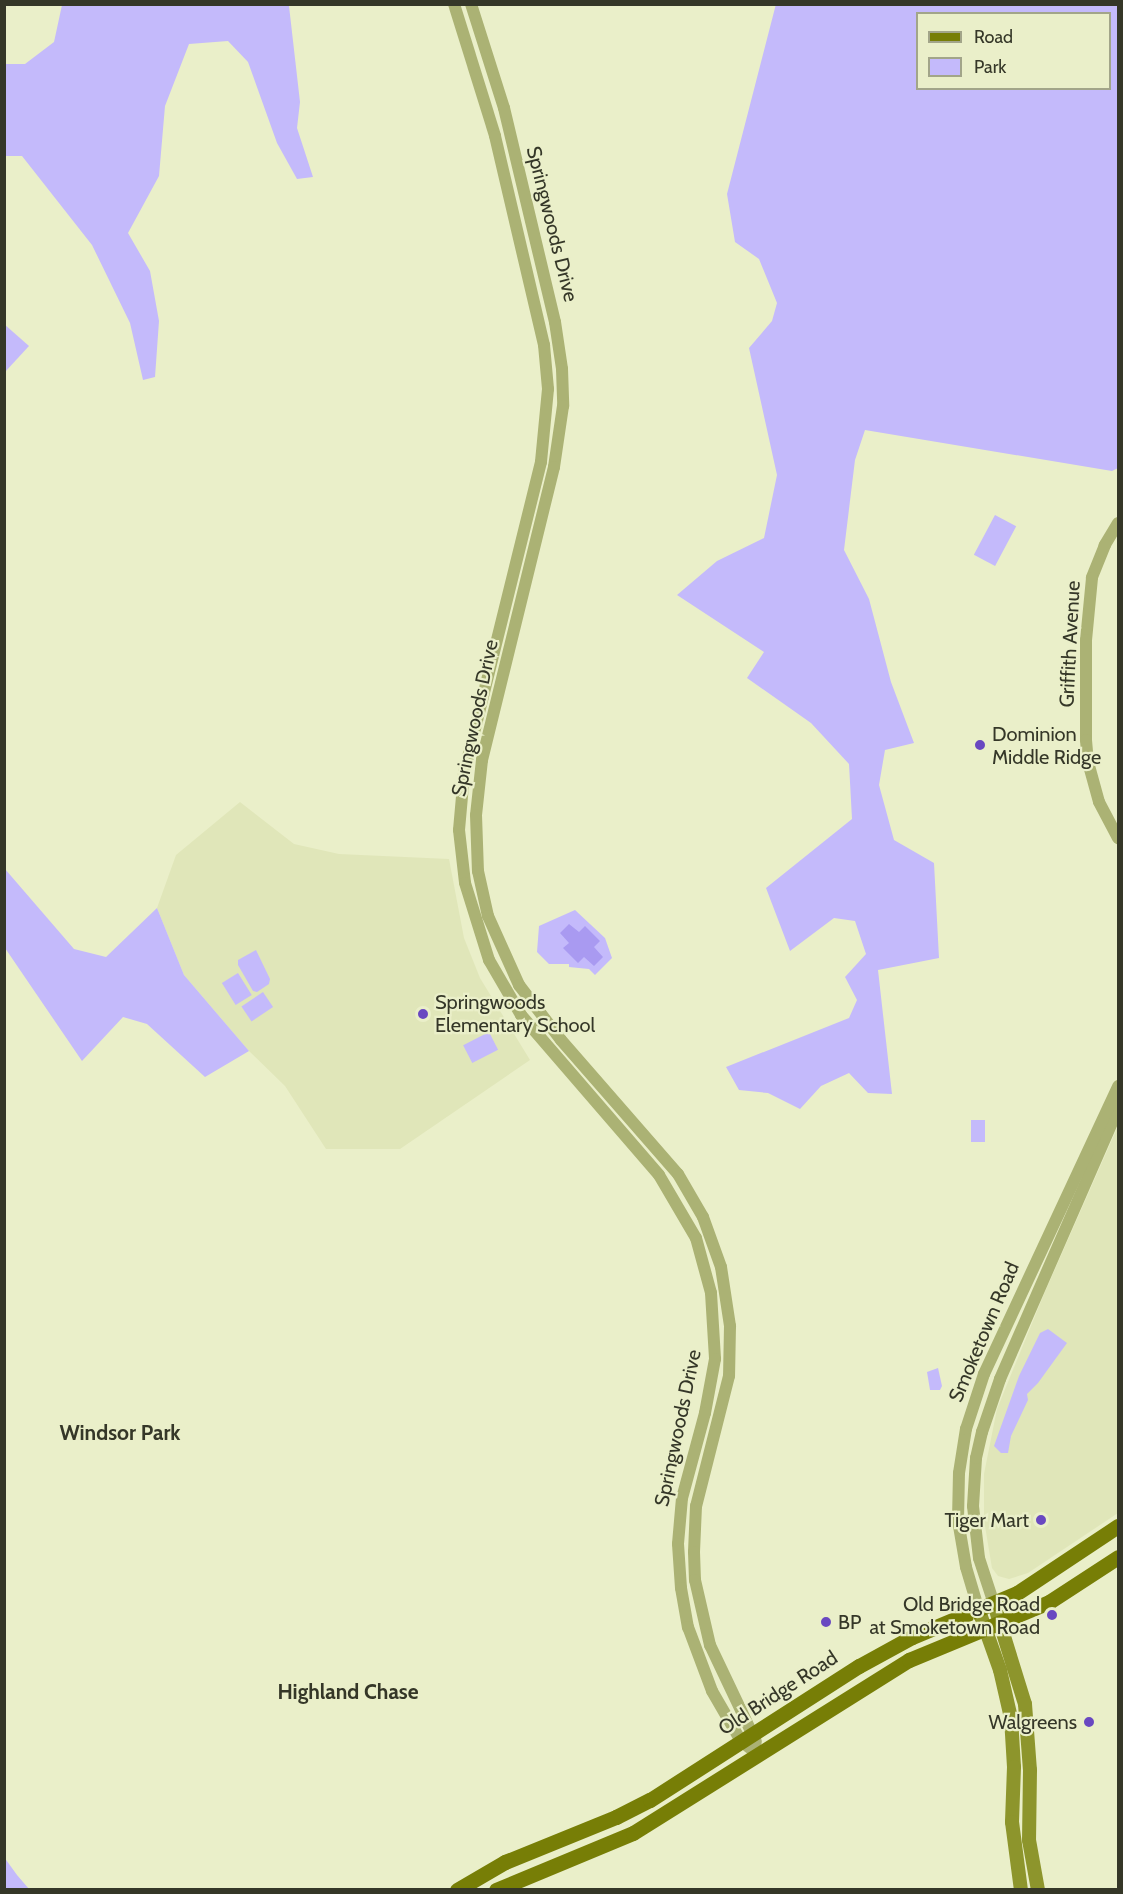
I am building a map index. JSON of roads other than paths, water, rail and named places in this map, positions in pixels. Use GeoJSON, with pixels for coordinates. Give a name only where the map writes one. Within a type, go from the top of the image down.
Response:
{"type":"FeatureCollection","features":[{"type":"Feature","properties":{"kind":"main road","name":"Old Bridge Road"},"geometry":{"type":"LineString","coordinates":[[496,1890],[626,1836],[663,1816],[750,1744],[868,1661],[912,1637],[980,1611],[1025,1588],[1119,1526]]}},
{"type":"Feature","properties":{"kind":"main road","name":"Old Bridge Road"},"geometry":{"type":"LineString","coordinates":[[457,1890],[506,1862],[616,1817],[650,1800],[909,1660],[1049,1602],[1119,1557]]}},
{"type":"Feature","properties":{"kind":"main road","name":"Smoketown Road"},"geometry":{"type":"LineString","coordinates":[[994,1604],[1025,1704],[1030,1766],[1029,1840],[1038,1890]]}},
{"type":"Feature","properties":{"kind":"main road","name":"Smoketown Road"},"geometry":{"type":"LineString","coordinates":[[980,1611],[1000,1670],[1011,1718],[1014,1767],[1011,1821],[1021,1890]]}},
{"type":"Feature","properties":{"kind":"street","name":"Springwoods Drive"},"geometry":{"type":"LineString","coordinates":[[454,4],[495,136],[544,345],[548,389],[541,462],[464,774],[459,830],[463,874],[473,916],[489,960],[515,1006],[549,1051],[659,1175],[688,1221],[703,1260],[714,1314],[715,1359],[705,1413],[682,1498],[679,1566],[685,1613],[699,1661],[722,1711],[750,1744]]}},
{"type":"Feature","properties":{"kind":"street","name":"Springwoods Drive"},"geometry":{"type":"LineString","coordinates":[[471,4],[504,108],[553,311],[562,369],[563,406],[555,467],[482,760],[476,815],[478,871],[488,916],[519,985],[561,1040],[678,1174],[703,1217],[721,1267],[728,1298],[729,1376],[720,1417],[700,1483],[694,1528],[694,1558],[698,1599],[710,1645],[750,1744]]}},
{"type":"Feature","properties":{"kind":"street","name":"Griffith Avenue"},"geometry":{"type":"LineString","coordinates":[[1119,522],[1105,544],[1092,578],[1086,640],[1088,762],[1099,802],[1119,838]]}},
{"type":"Feature","properties":{"kind":"street","name":"Smoketown Road"},"geometry":{"type":"LineString","coordinates":[[980,1611],[966,1567],[958,1520],[959,1473],[966,1430],[984,1374],[1119,1086]]}},
{"type":"Feature","properties":{"kind":"street","name":"Smoketown Road"},"geometry":{"type":"LineString","coordinates":[[994,1604],[979,1558],[973,1506],[976,1458],[982,1432],[1000,1379],[1119,1109]]}},
{"type":"Feature","properties":{"kind":"place","name":"Dominion Middle Ridge"},"geometry":{"type":"Point","coordinates":[980,745]}},
{"type":"Feature","properties":{"kind":"place","name":"Springwoods Elementary School"},"geometry":{"type":"Point","coordinates":[423,1014]}},
{"type":"Feature","properties":{"kind":"place","name":"Tiger Mart"},"geometry":{"type":"Point","coordinates":[1041,1520]}},
{"type":"Feature","properties":{"kind":"place","name":"Old Bridge Road at Smoketown Road"},"geometry":{"type":"Point","coordinates":[1052,1615]}},
{"type":"Feature","properties":{"kind":"place","name":"BP"},"geometry":{"type":"Point","coordinates":[826,1622]}},
{"type":"Feature","properties":{"kind":"place","name":"Walgreens"},"geometry":{"type":"Point","coordinates":[1089,1722]}},
{"type":"Feature","properties":{"kind":"district","name":"Windsor Park"},"geometry":{"type":"Point","coordinates":[120,1433]}},
{"type":"Feature","properties":{"kind":"district","name":"Highland Chase"},"geometry":{"type":"Point","coordinates":[348,1692]}}]}
